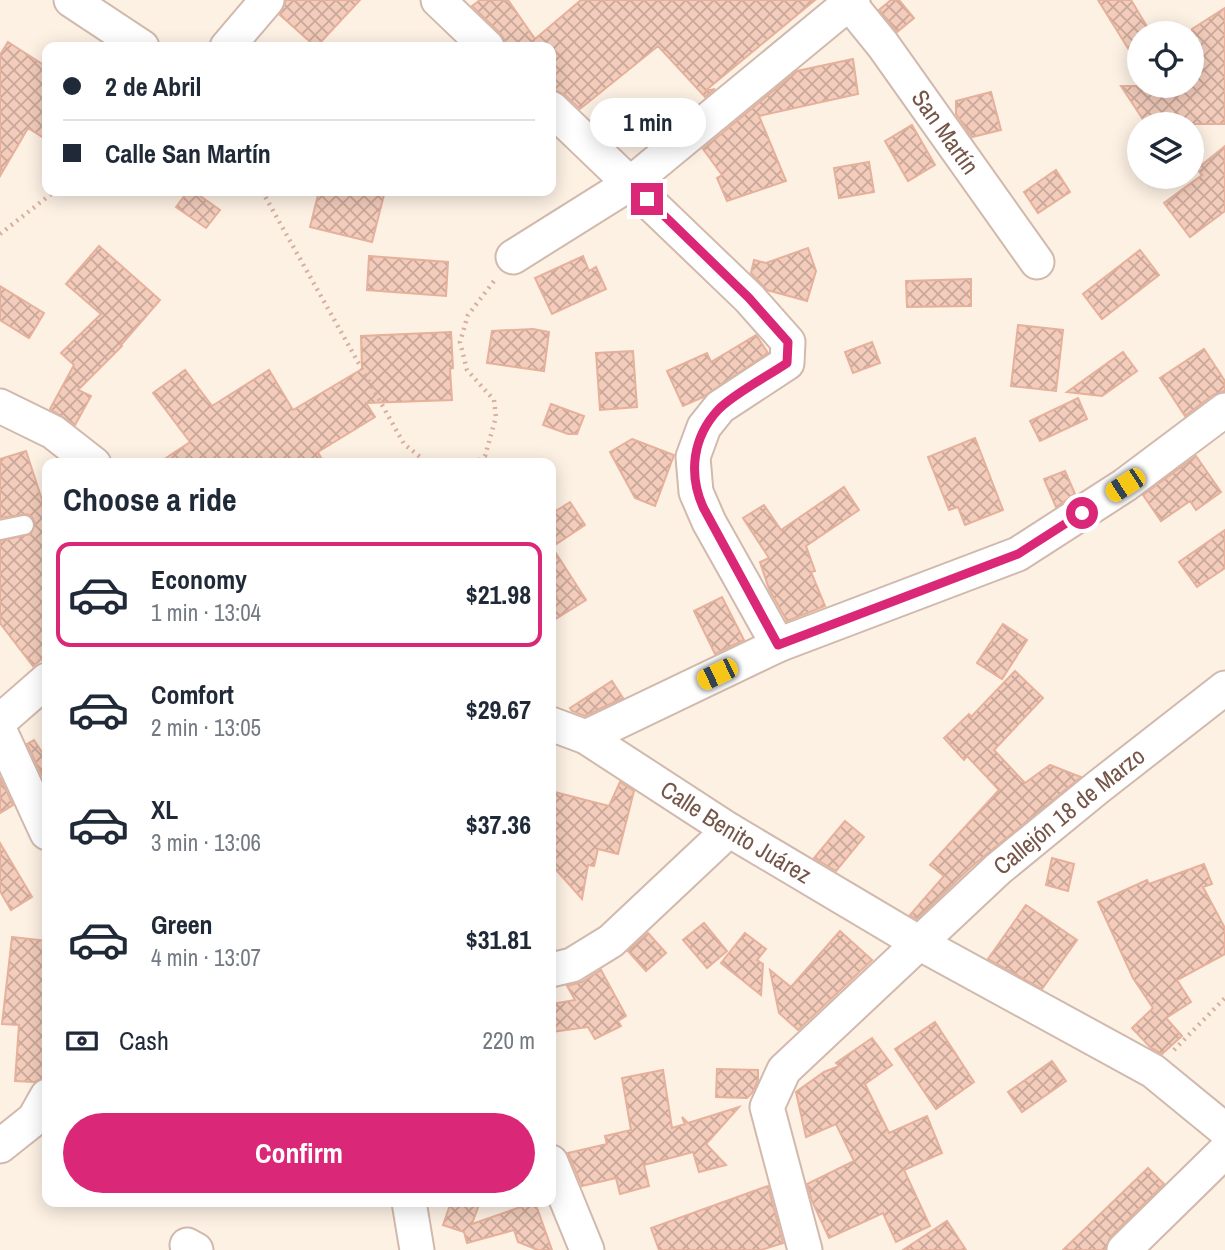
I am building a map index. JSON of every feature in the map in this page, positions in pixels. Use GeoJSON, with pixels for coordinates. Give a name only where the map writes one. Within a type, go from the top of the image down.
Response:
{"type":"FeatureCollection","features":[{"type":"Feature","properties":{"kind":"street"},"geometry":{"type":"LineString","coordinates":[[71,0],[134,42]]}},
{"type":"Feature","properties":{"kind":"street"},"geometry":{"type":"LineString","coordinates":[[231,42],[267,0]]}},
{"type":"Feature","properties":{"kind":"street"},"geometry":{"type":"LineString","coordinates":[[438,0],[483,42]]}},
{"type":"Feature","properties":{"kind":"street"},"geometry":{"type":"LineString","coordinates":[[513,257],[631,183],[851,1]]}},
{"type":"Feature","properties":{"kind":"street","name":"San Martín"},"geometry":{"type":"LineString","coordinates":[[851,1],[1037,262]]}},
{"type":"Feature","properties":{"kind":"street"},"geometry":{"type":"LineString","coordinates":[[556,113],[749,298],[788,342],[787,363],[720,407],[704,427],[694,457],[696,492],[709,522],[778,645]]}},
{"type":"Feature","properties":{"kind":"street"},"geometry":{"type":"LineString","coordinates":[[586,737],[778,645],[1018,554],[1125,485],[1225,410]]}},
{"type":"Feature","properties":{"kind":"street"},"geometry":{"type":"LineString","coordinates":[[4,412],[53,432],[86,458]]}},
{"type":"Feature","properties":{"kind":"street"},"geometry":{"type":"LineString","coordinates":[[0,721],[42,684]]}},
{"type":"Feature","properties":{"kind":"street","name":"Callejón 18 de Marzo"},"geometry":{"type":"LineString","coordinates":[[921,944],[1008,861],[1225,688]]}},
{"type":"Feature","properties":{"kind":"street","name":"Calle Benito Juárez"},"geometry":{"type":"LineString","coordinates":[[556,725],[586,737],[729,830],[921,944],[1153,1071],[1225,1130]]}},
{"type":"Feature","properties":{"kind":"street"},"geometry":{"type":"LineString","coordinates":[[0,731],[42,822]]}},
{"type":"Feature","properties":{"kind":"street"},"geometry":{"type":"LineString","coordinates":[[556,969],[572,965],[611,941],[729,830]]}},
{"type":"Feature","properties":{"kind":"street"},"geometry":{"type":"LineString","coordinates":[[805,1250],[767,1107],[784,1070],[921,944]]}},
{"type":"Feature","properties":{"kind":"street"},"geometry":{"type":"LineString","coordinates":[[0,1146],[34,1119],[42,1105]]}},
{"type":"Feature","properties":{"kind":"street"},"geometry":{"type":"LineString","coordinates":[[1124,1250],[1225,1151]]}},
{"type":"Feature","properties":{"kind":"street"},"geometry":{"type":"LineString","coordinates":[[556,1174],[587,1250]]}},
{"type":"Feature","properties":{"kind":"street"},"geometry":{"type":"LineString","coordinates":[[410,1207],[417,1250]]}},
{"type":"Feature","properties":{"kind":"lane"},"geometry":{"type":"LineString","coordinates":[[0,530],[24,525]]}},
{"type":"Feature","properties":{"kind":"path"},"geometry":{"type":"LineString","coordinates":[[0,234],[49,196]]}},
{"type":"Feature","properties":{"kind":"path"},"geometry":{"type":"LineString","coordinates":[[265,196],[404,444],[422,458]]}},
{"type":"Feature","properties":{"kind":"path"},"geometry":{"type":"LineString","coordinates":[[482,458],[485,456],[496,417],[494,400],[467,370],[460,342],[468,314],[513,257]]}},
{"type":"Feature","properties":{"kind":"path"},"geometry":{"type":"LineString","coordinates":[[1153,1071],[1225,998]]}},
{"type":"Feature","properties":{"kind":"building"},"geometry":{"type":"Polygon","coordinates":[[[286,0],[360,0],[321,42],[310,42],[280,15],[286,0]]]}},
{"type":"Feature","properties":{"kind":"building"},"geometry":{"type":"Polygon","coordinates":[[[480,0],[508,0],[535,39],[581,0],[815,0],[705,91],[715,89],[705,97],[658,46],[580,109],[564,94],[556,91],[556,42],[505,42],[500,33],[472,6],[480,0]]]}},
{"type":"Feature","properties":{"kind":"building"},"geometry":{"type":"Polygon","coordinates":[[[891,0],[899,0],[914,18],[897,32],[879,10],[891,0]]]}},
{"type":"Feature","properties":{"kind":"building"},"geometry":{"type":"Polygon","coordinates":[[[1098,0],[1131,0],[1144,21],[1127,21],[1127,47],[1098,0]]]}},
{"type":"Feature","properties":{"kind":"building"},"geometry":{"type":"Polygon","coordinates":[[[1225,8],[1225,124],[1204,124],[1204,112],[1138,112],[1129,98],[1204,98],[1204,21],[1225,8]]]}},
{"type":"Feature","properties":{"kind":"building"},"geometry":{"type":"Polygon","coordinates":[[[8,42],[42,64],[42,137],[28,128],[0,176],[0,55],[8,42]]]}},
{"type":"Feature","properties":{"kind":"building"},"geometry":{"type":"Polygon","coordinates":[[[853,59],[858,94],[759,116],[786,181],[727,201],[717,178],[722,175],[703,149],[797,71],[853,59]]]}},
{"type":"Feature","properties":{"kind":"building"},"geometry":{"type":"Polygon","coordinates":[[[991,92],[1001,130],[972,137],[956,114],[956,101],[991,92]]]}},
{"type":"Feature","properties":{"kind":"building"},"geometry":{"type":"Polygon","coordinates":[[[912,125],[935,165],[908,181],[885,141],[912,125]]]}},
{"type":"Feature","properties":{"kind":"building"},"geometry":{"type":"Polygon","coordinates":[[[1225,146],[1225,211],[1190,237],[1164,203],[1183,189],[1204,189],[1204,163],[1225,146]]]}},
{"type":"Feature","properties":{"kind":"building"},"geometry":{"type":"Polygon","coordinates":[[[869,162],[874,192],[839,198],[834,168],[869,162]]]}},
{"type":"Feature","properties":{"kind":"building"},"geometry":{"type":"Polygon","coordinates":[[[1056,170],[1070,192],[1038,213],[1024,192],[1056,170]]]}},
{"type":"Feature","properties":{"kind":"building"},"geometry":{"type":"Polygon","coordinates":[[[184,196],[200,196],[220,210],[206,228],[176,207],[184,196]]]}},
{"type":"Feature","properties":{"kind":"building"},"geometry":{"type":"Polygon","coordinates":[[[318,196],[384,196],[372,242],[310,227],[318,196]]]}},
{"type":"Feature","properties":{"kind":"building"},"geometry":{"type":"Polygon","coordinates":[[[99,246],[160,300],[122,346],[78,390],[91,396],[75,425],[50,409],[74,365],[61,353],[101,314],[66,284],[99,246]]]}},
{"type":"Feature","properties":{"kind":"building"},"geometry":{"type":"Polygon","coordinates":[[[808,248],[816,271],[807,301],[767,290],[751,273],[754,260],[766,263],[808,248]]]}},
{"type":"Feature","properties":{"kind":"building"},"geometry":{"type":"Polygon","coordinates":[[[1140,250],[1159,275],[1102,319],[1083,294],[1140,250]]]}},
{"type":"Feature","properties":{"kind":"building"},"geometry":{"type":"Polygon","coordinates":[[[369,256],[448,262],[446,296],[367,290],[369,256]]]}},
{"type":"Feature","properties":{"kind":"building"},"geometry":{"type":"Polygon","coordinates":[[[583,256],[589,271],[596,267],[606,289],[552,314],[535,278],[583,256]]]}},
{"type":"Feature","properties":{"kind":"building"},"geometry":{"type":"Polygon","coordinates":[[[971,279],[971,306],[907,307],[906,281],[971,279]]]}},
{"type":"Feature","properties":{"kind":"building"},"geometry":{"type":"Polygon","coordinates":[[[0,286],[44,313],[29,338],[0,320],[0,286]]]}},
{"type":"Feature","properties":{"kind":"building"},"geometry":{"type":"Polygon","coordinates":[[[1018,325],[1063,330],[1056,391],[1011,386],[1018,325]]]}},
{"type":"Feature","properties":{"kind":"building"},"geometry":{"type":"Polygon","coordinates":[[[533,329],[549,332],[544,371],[487,363],[492,331],[533,329]]]}},
{"type":"Feature","properties":{"kind":"building"},"geometry":{"type":"Polygon","coordinates":[[[451,332],[452,400],[366,403],[375,417],[318,452],[321,458],[166,458],[190,442],[153,393],[185,370],[212,406],[269,370],[293,410],[362,369],[361,336],[451,332]]]}},
{"type":"Feature","properties":{"kind":"building"},"geometry":{"type":"Polygon","coordinates":[[[756,335],[768,353],[703,397],[683,406],[667,371],[707,353],[711,362],[756,335]]]}},
{"type":"Feature","properties":{"kind":"building"},"geometry":{"type":"Polygon","coordinates":[[[872,342],[880,363],[853,373],[845,352],[872,342]]]}},
{"type":"Feature","properties":{"kind":"building"},"geometry":{"type":"Polygon","coordinates":[[[1204,349],[1225,381],[1225,391],[1213,395],[1185,416],[1160,378],[1204,349]]]}},
{"type":"Feature","properties":{"kind":"building"},"geometry":{"type":"Polygon","coordinates":[[[633,351],[637,407],[600,410],[596,353],[633,351]]]}},
{"type":"Feature","properties":{"kind":"building"},"geometry":{"type":"Polygon","coordinates":[[[1123,352],[1137,371],[1102,396],[1067,392],[1123,352]]]}},
{"type":"Feature","properties":{"kind":"building"},"geometry":{"type":"Polygon","coordinates":[[[1078,398],[1087,419],[1040,441],[1030,421],[1078,398]]]}},
{"type":"Feature","properties":{"kind":"building"},"geometry":{"type":"Polygon","coordinates":[[[551,404],[584,416],[577,434],[568,434],[543,425],[551,404]]]}},
{"type":"Feature","properties":{"kind":"building"},"geometry":{"type":"Polygon","coordinates":[[[975,438],[1003,510],[965,525],[958,507],[949,510],[928,457],[975,438]]]}},
{"type":"Feature","properties":{"kind":"building"},"geometry":{"type":"Polygon","coordinates":[[[632,439],[674,455],[655,506],[635,498],[610,452],[632,439]]]}},
{"type":"Feature","properties":{"kind":"building"},"geometry":{"type":"Polygon","coordinates":[[[26,451],[42,500],[42,659],[33,666],[0,623],[0,541],[31,534],[35,523],[27,514],[0,518],[0,459],[26,451]]]}},
{"type":"Feature","properties":{"kind":"building"},"geometry":{"type":"Polygon","coordinates":[[[1196,456],[1221,492],[1196,510],[1190,501],[1161,521],[1143,495],[1196,456]]]}},
{"type":"Feature","properties":{"kind":"building"},"geometry":{"type":"Polygon","coordinates":[[[1065,471],[1075,494],[1056,507],[1044,479],[1065,471]]]}},
{"type":"Feature","properties":{"kind":"building"},"geometry":{"type":"Polygon","coordinates":[[[844,487],[859,510],[806,546],[815,571],[811,572],[825,606],[787,621],[769,589],[760,562],[769,558],[743,518],[764,505],[781,530],[844,487]]]}},
{"type":"Feature","properties":{"kind":"building"},"geometry":{"type":"Polygon","coordinates":[[[570,502],[585,525],[556,544],[556,511],[570,502]]]}},
{"type":"Feature","properties":{"kind":"building"},"geometry":{"type":"Polygon","coordinates":[[[1225,530],[1225,568],[1197,587],[1179,562],[1225,530]]]}},
{"type":"Feature","properties":{"kind":"building"},"geometry":{"type":"Polygon","coordinates":[[[556,553],[586,600],[556,619],[556,553]]]}},
{"type":"Feature","properties":{"kind":"building"},"geometry":{"type":"Polygon","coordinates":[[[722,597],[744,640],[715,654],[694,611],[722,597]]]}},
{"type":"Feature","properties":{"kind":"building"},"geometry":{"type":"Polygon","coordinates":[[[1003,624],[1027,640],[1002,679],[977,663],[1003,624]]]}},
{"type":"Feature","properties":{"kind":"building"},"geometry":{"type":"Polygon","coordinates":[[[1015,671],[1043,698],[994,750],[1025,783],[1050,765],[1081,777],[971,867],[917,919],[910,915],[944,876],[930,865],[999,790],[967,756],[964,760],[944,738],[969,714],[971,717],[1015,671]]]}},
{"type":"Feature","properties":{"kind":"building"},"geometry":{"type":"Polygon","coordinates":[[[612,681],[623,698],[585,716],[572,711],[570,708],[612,681]]]}},
{"type":"Feature","properties":{"kind":"building"},"geometry":{"type":"Polygon","coordinates":[[[34,740],[42,752],[42,776],[27,744],[34,740]]]}},
{"type":"Feature","properties":{"kind":"building"},"geometry":{"type":"Polygon","coordinates":[[[0,777],[13,805],[0,813],[0,777]]]}},
{"type":"Feature","properties":{"kind":"building"},"geometry":{"type":"Polygon","coordinates":[[[620,782],[634,791],[618,854],[598,849],[594,866],[588,865],[582,899],[556,870],[556,792],[609,806],[620,782]]]}},
{"type":"Feature","properties":{"kind":"building"},"geometry":{"type":"Polygon","coordinates":[[[845,821],[864,837],[836,871],[814,858],[845,821]]]}},
{"type":"Feature","properties":{"kind":"building"},"geometry":{"type":"Polygon","coordinates":[[[0,843],[32,897],[11,910],[0,891],[0,843]]]}},
{"type":"Feature","properties":{"kind":"building"},"geometry":{"type":"Polygon","coordinates":[[[1052,858],[1074,864],[1068,891],[1046,885],[1052,858]]]}},
{"type":"Feature","properties":{"kind":"building"},"geometry":{"type":"Polygon","coordinates":[[[1204,864],[1212,884],[1203,887],[1225,928],[1225,954],[1177,980],[1191,1002],[1166,1018],[1182,1036],[1162,1054],[1151,1048],[1132,1028],[1153,1008],[1133,978],[1098,902],[1147,880],[1149,884],[1204,864]]]}},
{"type":"Feature","properties":{"kind":"building"},"geometry":{"type":"Polygon","coordinates":[[[1026,905],[1077,940],[1042,989],[988,959],[1026,905]]]}},
{"type":"Feature","properties":{"kind":"building"},"geometry":{"type":"Polygon","coordinates":[[[704,923],[727,951],[707,968],[683,940],[704,923]]]}},
{"type":"Feature","properties":{"kind":"building"},"geometry":{"type":"Polygon","coordinates":[[[840,931],[872,960],[798,1030],[779,1013],[770,970],[791,987],[840,931]]]}},
{"type":"Feature","properties":{"kind":"building"},"geometry":{"type":"Polygon","coordinates":[[[648,933],[666,953],[646,971],[628,951],[648,933]]]}},
{"type":"Feature","properties":{"kind":"building"},"geometry":{"type":"Polygon","coordinates":[[[745,933],[766,949],[757,960],[763,964],[761,995],[721,963],[745,933]]]}},
{"type":"Feature","properties":{"kind":"building"},"geometry":{"type":"Polygon","coordinates":[[[12,937],[42,940],[42,1078],[35,1082],[15,1081],[19,1025],[2,1024],[12,937]]]}},
{"type":"Feature","properties":{"kind":"building"},"geometry":{"type":"Polygon","coordinates":[[[601,970],[626,1016],[618,1021],[621,1026],[595,1039],[588,1027],[556,1031],[556,1003],[575,1000],[567,986],[582,982],[601,970]]]}},
{"type":"Feature","properties":{"kind":"building"},"geometry":{"type":"Polygon","coordinates":[[[935,1022],[974,1082],[936,1109],[895,1049],[935,1022]]]}},
{"type":"Feature","properties":{"kind":"building"},"geometry":{"type":"Polygon","coordinates":[[[872,1038],[892,1065],[865,1084],[889,1133],[927,1116],[942,1153],[904,1170],[930,1226],[896,1242],[883,1213],[829,1238],[807,1184],[854,1161],[836,1124],[806,1137],[796,1092],[824,1072],[839,1066],[836,1063],[872,1038]]]}},
{"type":"Feature","properties":{"kind":"building"},"geometry":{"type":"Polygon","coordinates":[[[1052,1061],[1066,1081],[1022,1112],[1008,1092],[1052,1061]]]}},
{"type":"Feature","properties":{"kind":"building"},"geometry":{"type":"Polygon","coordinates":[[[717,1069],[758,1070],[758,1080],[753,1092],[747,1098],[716,1097],[717,1069]]]}},
{"type":"Feature","properties":{"kind":"building"},"geometry":{"type":"Polygon","coordinates":[[[663,1070],[672,1128],[685,1124],[682,1117],[688,1123],[739,1107],[706,1144],[726,1165],[699,1172],[693,1152],[644,1165],[649,1186],[620,1194],[616,1178],[582,1186],[568,1153],[607,1144],[605,1136],[631,1130],[622,1078],[663,1070]]]}},
{"type":"Feature","properties":{"kind":"building"},"geometry":{"type":"Polygon","coordinates":[[[1148,1168],[1164,1184],[1111,1236],[1105,1250],[1063,1250],[1148,1168]]]}},
{"type":"Feature","properties":{"kind":"building"},"geometry":{"type":"Polygon","coordinates":[[[768,1186],[783,1243],[761,1250],[659,1250],[651,1228],[768,1186]]]}},
{"type":"Feature","properties":{"kind":"building"},"geometry":{"type":"Polygon","coordinates":[[[449,1207],[478,1207],[472,1224],[521,1207],[537,1207],[552,1250],[538,1250],[518,1242],[514,1230],[467,1243],[464,1232],[443,1225],[449,1207]]]}},
{"type":"Feature","properties":{"kind":"building"},"geometry":{"type":"Polygon","coordinates":[[[947,1221],[966,1250],[903,1250],[947,1221]]]}},
{"type":"Feature","properties":{"kind":"route"},"geometry":{"type":"LineString","coordinates":[[647,199],[749,298],[788,342],[787,363],[720,407],[704,427],[694,457],[696,492],[709,522],[778,645],[1018,554],[1082,513]]}}]}
